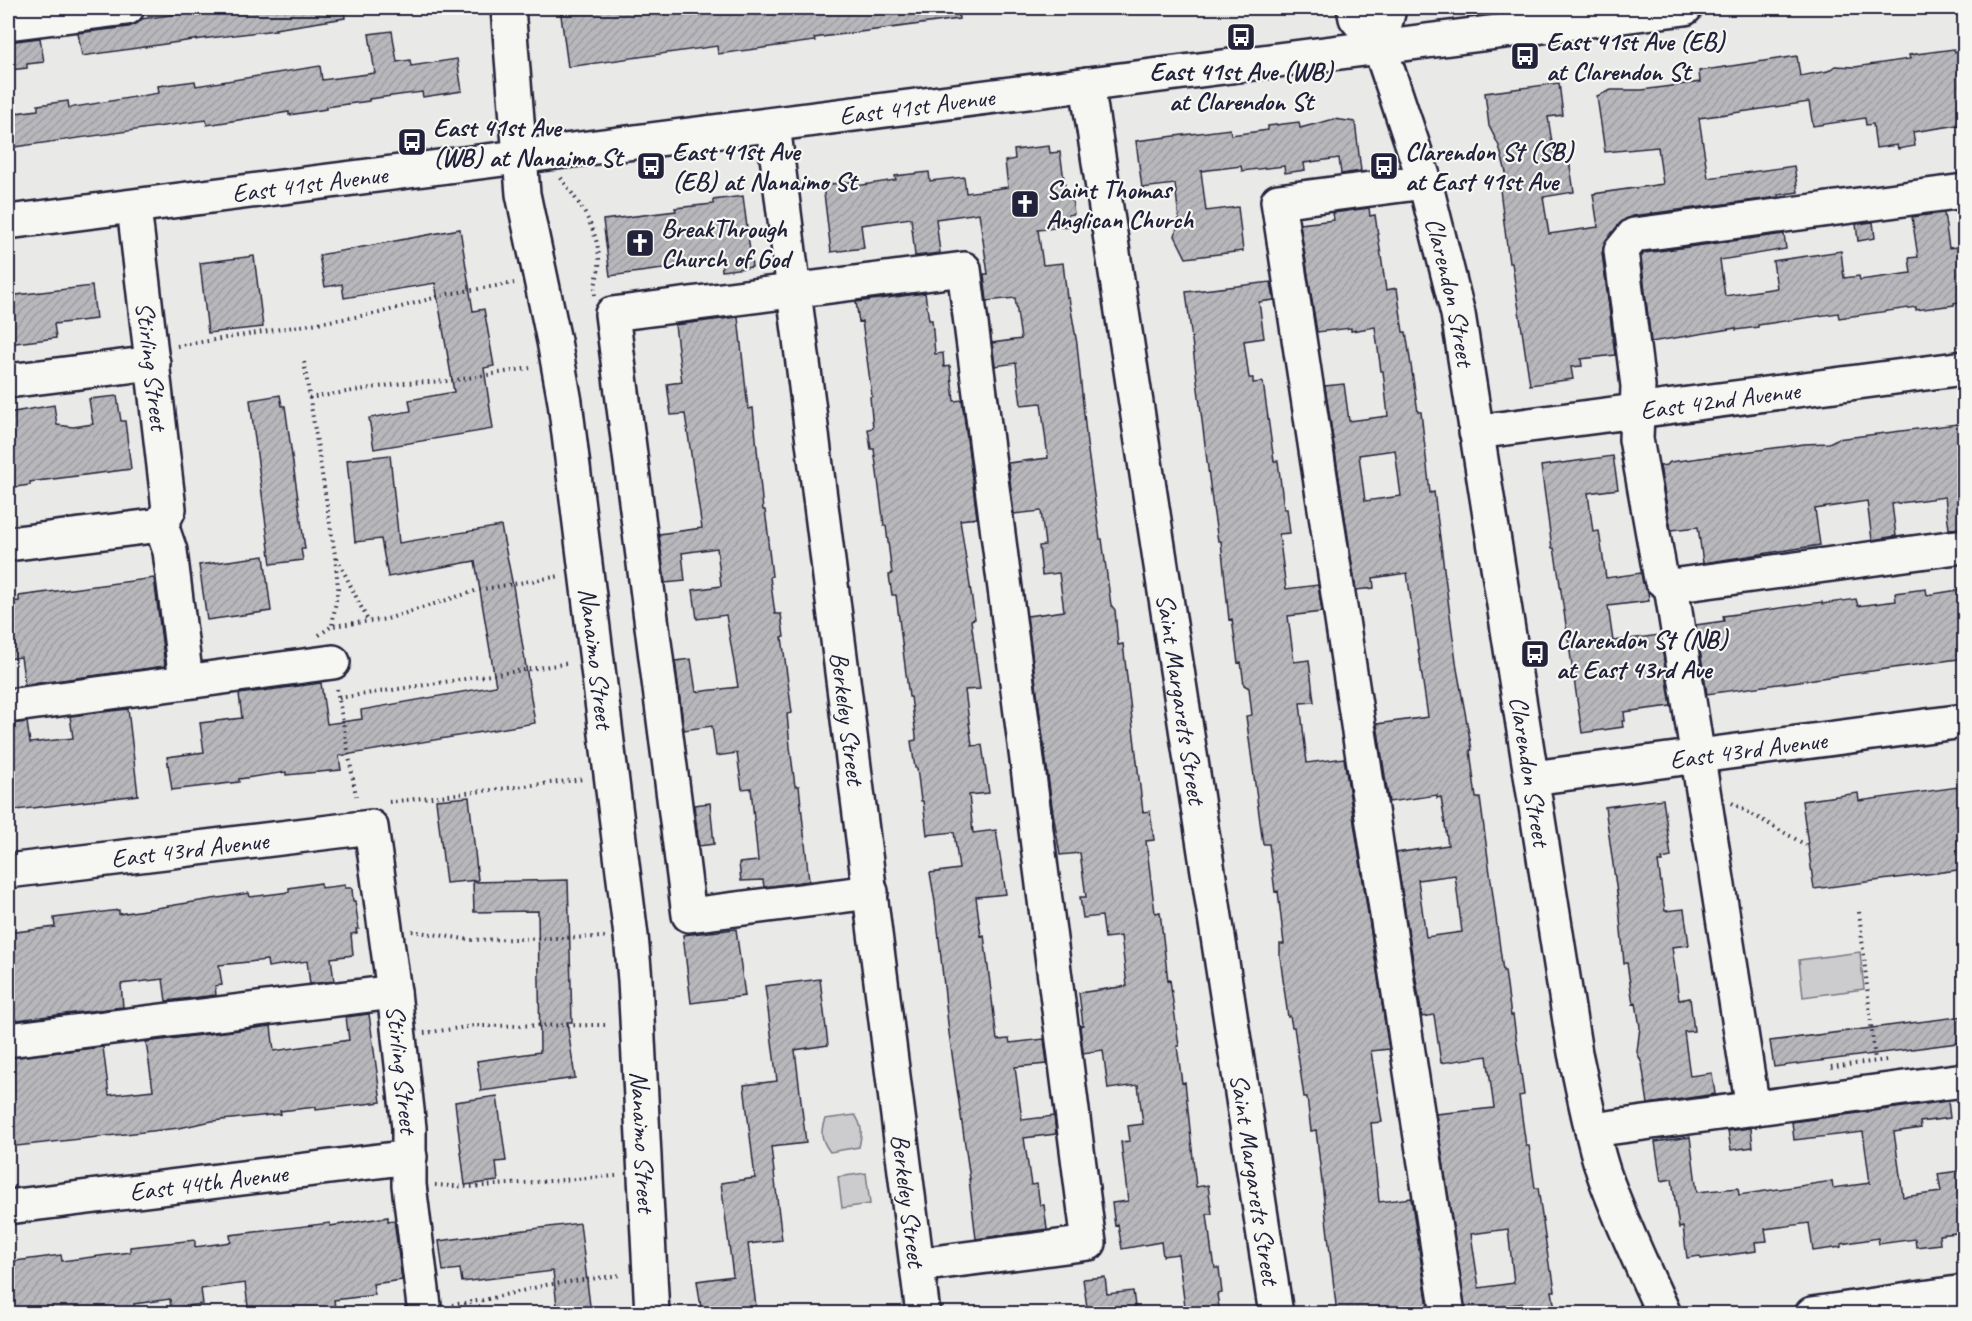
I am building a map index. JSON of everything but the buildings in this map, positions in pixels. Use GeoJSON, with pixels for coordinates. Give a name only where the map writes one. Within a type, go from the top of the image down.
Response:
{"type":"FeatureCollection","features":[{"type":"Feature","properties":{"kind":"street"},"geometry":{"type":"LineString","coordinates":[[8,24],[127,8]]}},
{"type":"Feature","properties":{"kind":"street","name":"Nanaimo Street"},"geometry":{"type":"LineString","coordinates":[[508,8],[523,194],[565,402],[631,936],[652,1314]]}},
{"type":"Feature","properties":{"kind":"street","name":"Clarendon Street"},"geometry":{"type":"LineString","coordinates":[[1354,8],[1356,18],[1379,45],[1425,182],[1458,314],[1575,1053],[1604,1172],[1619,1214],[1664,1314]]}},
{"type":"Feature","properties":{"kind":"street"},"geometry":{"type":"LineString","coordinates":[[1379,45],[1388,13],[1386,8]]}},
{"type":"Feature","properties":{"kind":"street","name":"East 41st Avenue"},"geometry":{"type":"LineString","coordinates":[[8,222],[1379,45],[1685,8]]}},
{"type":"Feature","properties":{"kind":"street","name":"Saint Margarets Street"},"geometry":{"type":"LineString","coordinates":[[1087,84],[1276,1314]]}},
{"type":"Feature","properties":{"kind":"street","name":"Berkeley Street"},"geometry":{"type":"LineString","coordinates":[[773,125],[923,1314]]}},
{"type":"Feature","properties":{"kind":"street"},"geometry":{"type":"LineString","coordinates":[[1425,182],[1278,201],[1448,1314]]}},
{"type":"Feature","properties":{"kind":"street"},"geometry":{"type":"LineString","coordinates":[[1965,191],[1634,235],[1621,251],[1638,386],[1636,439],[1661,579],[1671,586],[1965,546]]}},
{"type":"Feature","properties":{"kind":"street","name":"Stirling Street"},"geometry":{"type":"LineString","coordinates":[[134,207],[165,354],[169,509],[161,525]]}},
{"type":"Feature","properties":{"kind":"street"},"geometry":{"type":"LineString","coordinates":[[871,892],[689,915],[612,314],[964,269],[1089,1243],[918,1265]]}},
{"type":"Feature","properties":{"kind":"street"},"geometry":{"type":"LineString","coordinates":[[8,381],[165,354]]}},
{"type":"Feature","properties":{"kind":"street","name":"East 42nd Avenue"},"geometry":{"type":"LineString","coordinates":[[1476,432],[1965,368]]}},
{"type":"Feature","properties":{"kind":"street"},"geometry":{"type":"LineString","coordinates":[[8,544],[161,525],[170,551],[186,681]]}},
{"type":"Feature","properties":{"kind":"street"},"geometry":{"type":"LineString","coordinates":[[1671,586],[1753,1110]]}},
{"type":"Feature","properties":{"kind":"street"},"geometry":{"type":"LineString","coordinates":[[8,706],[333,662]]}},
{"type":"Feature","properties":{"kind":"street","name":"East 43rd Avenue"},"geometry":{"type":"LineString","coordinates":[[1532,778],[1700,767],[1965,721]]}},
{"type":"Feature","properties":{"kind":"street","name":"Stirling Street"},"geometry":{"type":"LineString","coordinates":[[380,814],[394,992],[409,1128],[409,1185],[438,1309]]}},
{"type":"Feature","properties":{"kind":"street","name":"East 43rd Avenue"},"geometry":{"type":"LineString","coordinates":[[8,871],[380,814]]}},
{"type":"Feature","properties":{"kind":"street"},"geometry":{"type":"LineString","coordinates":[[8,1040],[394,992]]}},
{"type":"Feature","properties":{"kind":"street"},"geometry":{"type":"LineString","coordinates":[[1592,1130],[1965,1080]]}},
{"type":"Feature","properties":{"kind":"street","name":"East 44th Avenue"},"geometry":{"type":"LineString","coordinates":[[8,1207],[410,1156]]}},
{"type":"Feature","properties":{"kind":"street"},"geometry":{"type":"LineString","coordinates":[[1812,1314],[1965,1292]]}},
{"type":"Feature","properties":{"kind":"path"},"geometry":{"type":"LineString","coordinates":[[561,178],[589,218],[596,241],[599,266],[594,292],[597,302],[612,314]]}},
{"type":"Feature","properties":{"kind":"path"},"geometry":{"type":"LineString","coordinates":[[165,354],[379,313],[448,294],[514,283]]}},
{"type":"Feature","properties":{"kind":"path"},"geometry":{"type":"LineString","coordinates":[[303,362],[335,555],[338,588],[332,626]]}},
{"type":"Feature","properties":{"kind":"path"},"geometry":{"type":"LineString","coordinates":[[309,398],[403,383],[450,381],[530,368]]}},
{"type":"Feature","properties":{"kind":"path"},"geometry":{"type":"LineString","coordinates":[[335,555],[368,621]]}},
{"type":"Feature","properties":{"kind":"path"},"geometry":{"type":"LineString","coordinates":[[295,667],[314,639],[332,626],[387,619],[478,590],[560,576]]}},
{"type":"Feature","properties":{"kind":"path"},"geometry":{"type":"LineString","coordinates":[[333,662],[356,796]]}},
{"type":"Feature","properties":{"kind":"path"},"geometry":{"type":"LineString","coordinates":[[339,698],[570,663]]}},
{"type":"Feature","properties":{"kind":"path"},"geometry":{"type":"LineString","coordinates":[[1700,767],[1717,794],[1806,845]]}},
{"type":"Feature","properties":{"kind":"path"},"geometry":{"type":"LineString","coordinates":[[380,814],[584,779]]}},
{"type":"Feature","properties":{"kind":"path"},"geometry":{"type":"LineString","coordinates":[[1859,912],[1875,1061]]}},
{"type":"Feature","properties":{"kind":"path"},"geometry":{"type":"LineString","coordinates":[[405,930],[471,940],[610,937]]}},
{"type":"Feature","properties":{"kind":"path"},"geometry":{"type":"LineString","coordinates":[[418,1034],[474,1026],[608,1025]]}},
{"type":"Feature","properties":{"kind":"path"},"geometry":{"type":"LineString","coordinates":[[1821,1069],[1887,1060]]}},
{"type":"Feature","properties":{"kind":"path"},"geometry":{"type":"LineString","coordinates":[[428,1185],[470,1187],[616,1176]]}},
{"type":"Feature","properties":{"kind":"path"},"geometry":{"type":"LineString","coordinates":[[438,1309],[546,1285],[620,1275]]}},
{"type":"Feature","properties":{"kind":"shaded area"},"geometry":{"type":"Polygon","coordinates":[[[1860,952],[1864,989],[1803,997],[1799,960],[1860,952]]]}},
{"type":"Feature","properties":{"kind":"shaded area"},"geometry":{"type":"Polygon","coordinates":[[[855,1115],[861,1130],[859,1147],[830,1152],[822,1136],[825,1119],[855,1115]]]}},
{"type":"Feature","properties":{"kind":"shaded area"},"geometry":{"type":"Polygon","coordinates":[[[866,1173],[870,1204],[842,1208],[838,1177],[866,1173]]]}},
{"type":"Feature","properties":{"kind":"place","name":"East 41st Ave (WB) at Clarendon St"},"geometry":{"type":"Point","coordinates":[1241,37]}},
{"type":"Feature","properties":{"kind":"place","name":"East 41st Ave (EB) at Clarendon St"},"geometry":{"type":"Point","coordinates":[1525,56]}},
{"type":"Feature","properties":{"kind":"place","name":"East 41st Ave (WB) at Nanaimo St"},"geometry":{"type":"Point","coordinates":[412,142]}},
{"type":"Feature","properties":{"kind":"place","name":"East 41st Ave (EB) at Nanaimo St"},"geometry":{"type":"Point","coordinates":[651,166]}},
{"type":"Feature","properties":{"kind":"place","name":"Clarendon St (SB) at East 41st Ave"},"geometry":{"type":"Point","coordinates":[1384,166]}},
{"type":"Feature","properties":{"kind":"place","name":"Saint Thomas Anglican Church"},"geometry":{"type":"Point","coordinates":[1025,204]}},
{"type":"Feature","properties":{"kind":"place","name":"BreakThrough Church of God"},"geometry":{"type":"Point","coordinates":[640,243]}},
{"type":"Feature","properties":{"kind":"place","name":"Clarendon St (NB) at East 43rd Ave"},"geometry":{"type":"Point","coordinates":[1535,654]}}]}
